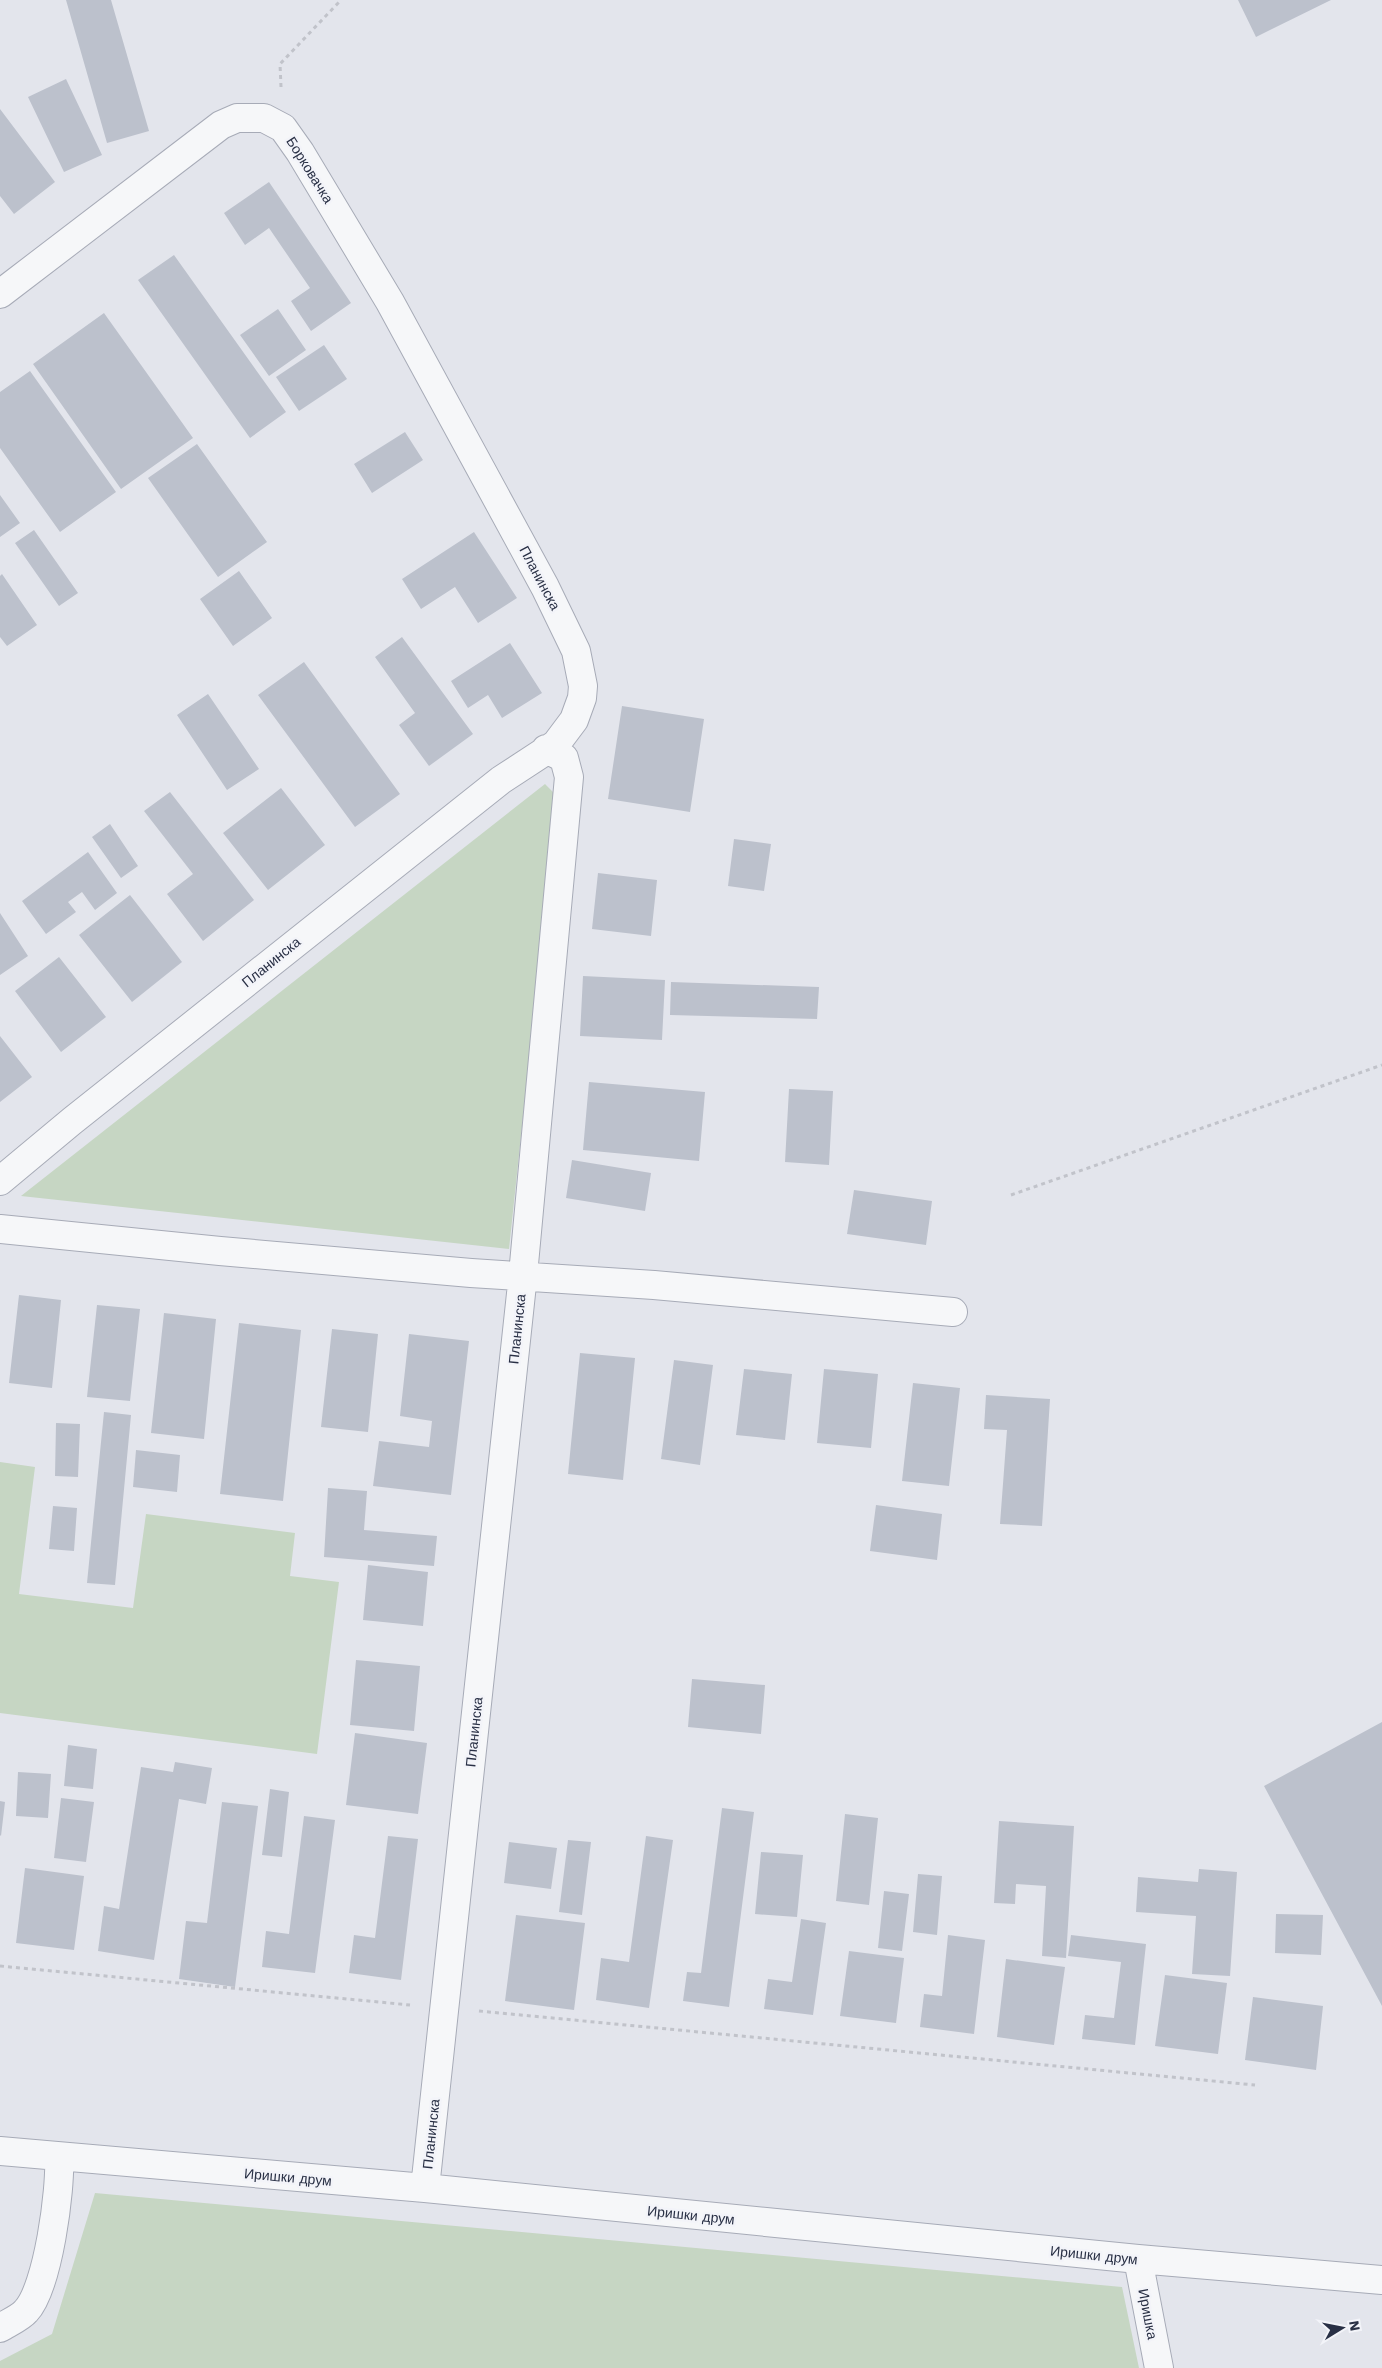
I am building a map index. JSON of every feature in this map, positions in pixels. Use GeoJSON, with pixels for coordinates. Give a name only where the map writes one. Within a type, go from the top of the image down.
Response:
{"type":"FeatureCollection","features":[{"type":"Feature","properties":{"kind":"street","name":"Борковачка"},"geometry":{"type":"LineString","coordinates":[[0,294],[221,125],[237,118],[264,118],[283,128],[300,152],[390,302],[447,408]]}},
{"type":"Feature","properties":{"kind":"street","name":"Планинска"},"geometry":{"type":"LineString","coordinates":[[0,1181],[72,1121],[501,780],[556,744],[574,720],[582,698],[583,686],[576,651],[545,587],[447,408]]}},
{"type":"Feature","properties":{"kind":"street","name":"Планинска"},"geometry":{"type":"LineString","coordinates":[[425,2188],[523,1275],[569,778],[564,758],[546,749]]}},
{"type":"Feature","properties":{"kind":"street","name":"Планинска"},"geometry":{"type":"LineString","coordinates":[[0,1229],[239,1253],[654,1285],[953,1312]]}},
{"type":"Feature","properties":{"kind":"street","name":"Иришки друм"},"geometry":{"type":"LineString","coordinates":[[0,2151],[425,2188],[1138,2259],[1382,2280]]}},
{"type":"Feature","properties":{"kind":"street"},"geometry":{"type":"LineString","coordinates":[[0,2328],[26,2311],[38,2291],[60,2179],[59,2157]]}},
{"type":"Feature","properties":{"kind":"street","name":"Иришка"},"geometry":{"type":"LineString","coordinates":[[1138,2259],[1159,2368]]}},
{"type":"Feature","properties":{"kind":"path"},"geometry":{"type":"LineString","coordinates":[[283,128],[280,64],[341,0]]}},
{"type":"Feature","properties":{"kind":"path"},"geometry":{"type":"LineString","coordinates":[[1012,1195],[1382,1065]]}},
{"type":"Feature","properties":{"kind":"path"},"geometry":{"type":"LineString","coordinates":[[0,1966],[1255,2085]]}},
{"type":"Feature","properties":{"kind":"green space"},"geometry":{"type":"Polygon","coordinates":[[[545,784],[557,796],[509,1249],[21,1196],[545,784]]]}},
{"type":"Feature","properties":{"kind":"green space"},"geometry":{"type":"Polygon","coordinates":[[[0,1462],[35,1467],[19,1594],[133,1608],[146,1514],[295,1533],[290,1576],[339,1582],[317,1754],[0,1713],[0,1462]]]}},
{"type":"Feature","properties":{"kind":"green space"},"geometry":{"type":"Polygon","coordinates":[[[95,2193],[1122,2287],[1139,2368],[0,2368],[0,2361],[52,2334],[95,2193]]]}},
{"type":"Feature","properties":{"kind":"building"},"geometry":{"type":"Polygon","coordinates":[[[66,0],[111,0],[149,131],[107,143],[66,0]]]}},
{"type":"Feature","properties":{"kind":"building"},"geometry":{"type":"Polygon","coordinates":[[[1238,0],[1331,0],[1256,37],[1238,0]]]}},
{"type":"Feature","properties":{"kind":"building"},"geometry":{"type":"Polygon","coordinates":[[[66,79],[102,155],[64,172],[28,97],[66,79]]]}},
{"type":"Feature","properties":{"kind":"building"},"geometry":{"type":"Polygon","coordinates":[[[0,109],[55,182],[14,214],[0,196],[0,109]]]}},
{"type":"Feature","properties":{"kind":"building"},"geometry":{"type":"Polygon","coordinates":[[[269,182],[351,303],[311,331],[291,301],[310,288],[269,228],[245,245],[224,213],[269,182]]]}},
{"type":"Feature","properties":{"kind":"building"},"geometry":{"type":"Polygon","coordinates":[[[174,255],[286,412],[250,438],[138,280],[174,255]]]}},
{"type":"Feature","properties":{"kind":"building"},"geometry":{"type":"Polygon","coordinates":[[[278,309],[306,350],[269,376],[240,335],[278,309]]]}},
{"type":"Feature","properties":{"kind":"building"},"geometry":{"type":"Polygon","coordinates":[[[104,313],[193,438],[121,489],[33,364],[104,313]]]}},
{"type":"Feature","properties":{"kind":"building"},"geometry":{"type":"Polygon","coordinates":[[[324,345],[347,379],[299,411],[276,377],[324,345]]]}},
{"type":"Feature","properties":{"kind":"building"},"geometry":{"type":"Polygon","coordinates":[[[30,371],[116,492],[60,532],[0,448],[0,392],[30,371]]]}},
{"type":"Feature","properties":{"kind":"building"},"geometry":{"type":"Polygon","coordinates":[[[405,432],[423,460],[372,493],[354,464],[405,432]]]}},
{"type":"Feature","properties":{"kind":"building"},"geometry":{"type":"Polygon","coordinates":[[[197,444],[267,542],[218,577],[148,478],[197,444]]]}},
{"type":"Feature","properties":{"kind":"building"},"geometry":{"type":"Polygon","coordinates":[[[0,495],[20,523],[0,537],[0,495]]]}},
{"type":"Feature","properties":{"kind":"building"},"geometry":{"type":"Polygon","coordinates":[[[34,530],[78,593],[59,606],[15,543],[34,530]]]}},
{"type":"Feature","properties":{"kind":"building"},"geometry":{"type":"Polygon","coordinates":[[[474,532],[517,598],[478,623],[455,587],[421,609],[402,579],[474,532]]]}},
{"type":"Feature","properties":{"kind":"building"},"geometry":{"type":"Polygon","coordinates":[[[239,571],[272,618],[233,646],[200,599],[239,571]]]}},
{"type":"Feature","properties":{"kind":"building"},"geometry":{"type":"Polygon","coordinates":[[[2,574],[37,625],[7,646],[0,637],[0,576],[2,574]]]}},
{"type":"Feature","properties":{"kind":"building"},"geometry":{"type":"Polygon","coordinates":[[[402,637],[473,734],[429,766],[399,725],[415,713],[375,657],[402,637]]]}},
{"type":"Feature","properties":{"kind":"building"},"geometry":{"type":"Polygon","coordinates":[[[510,643],[542,693],[502,718],[488,695],[468,708],[451,681],[510,643]]]}},
{"type":"Feature","properties":{"kind":"building"},"geometry":{"type":"Polygon","coordinates":[[[304,662],[400,794],[355,827],[258,695],[304,662]]]}},
{"type":"Feature","properties":{"kind":"building"},"geometry":{"type":"Polygon","coordinates":[[[208,694],[259,769],[227,790],[177,715],[208,694]]]}},
{"type":"Feature","properties":{"kind":"building"},"geometry":{"type":"Polygon","coordinates":[[[622,706],[704,719],[690,812],[608,799],[622,706]]]}},
{"type":"Feature","properties":{"kind":"building"},"geometry":{"type":"Polygon","coordinates":[[[281,788],[325,845],[268,890],[223,833],[281,788]]]}},
{"type":"Feature","properties":{"kind":"building"},"geometry":{"type":"Polygon","coordinates":[[[170,792],[254,900],[203,941],[167,894],[193,874],[144,811],[170,792]]]}},
{"type":"Feature","properties":{"kind":"building"},"geometry":{"type":"Polygon","coordinates":[[[110,824],[138,866],[121,878],[92,837],[110,824]]]}},
{"type":"Feature","properties":{"kind":"building"},"geometry":{"type":"Polygon","coordinates":[[[734,839],[771,844],[764,891],[728,886],[734,839]]]}},
{"type":"Feature","properties":{"kind":"building"},"geometry":{"type":"Polygon","coordinates":[[[88,852],[117,893],[95,910],[82,892],[68,902],[76,912],[46,934],[22,901],[88,852]]]}},
{"type":"Feature","properties":{"kind":"building"},"geometry":{"type":"Polygon","coordinates":[[[598,873],[657,880],[651,936],[592,929],[598,873]]]}},
{"type":"Feature","properties":{"kind":"building"},"geometry":{"type":"Polygon","coordinates":[[[130,895],[182,962],[132,1002],[79,935],[130,895]]]}},
{"type":"Feature","properties":{"kind":"building"},"geometry":{"type":"Polygon","coordinates":[[[0,913],[28,956],[0,975],[0,913]]]}},
{"type":"Feature","properties":{"kind":"building"},"geometry":{"type":"Polygon","coordinates":[[[59,957],[106,1017],[61,1052],[15,991],[59,957]]]}},
{"type":"Feature","properties":{"kind":"building"},"geometry":{"type":"Polygon","coordinates":[[[583,976],[665,980],[662,1040],[580,1036],[583,976]]]}},
{"type":"Feature","properties":{"kind":"building"},"geometry":{"type":"Polygon","coordinates":[[[671,982],[819,987],[817,1019],[670,1015],[671,982]]]}},
{"type":"Feature","properties":{"kind":"building"},"geometry":{"type":"Polygon","coordinates":[[[0,1036],[32,1077],[0,1102],[0,1036]]]}},
{"type":"Feature","properties":{"kind":"building"},"geometry":{"type":"Polygon","coordinates":[[[589,1082],[705,1092],[699,1161],[583,1150],[589,1082]]]}},
{"type":"Feature","properties":{"kind":"building"},"geometry":{"type":"Polygon","coordinates":[[[789,1089],[833,1091],[829,1165],[785,1162],[789,1089]]]}},
{"type":"Feature","properties":{"kind":"building"},"geometry":{"type":"Polygon","coordinates":[[[572,1160],[651,1173],[645,1211],[566,1198],[572,1160]]]}},
{"type":"Feature","properties":{"kind":"building"},"geometry":{"type":"Polygon","coordinates":[[[854,1190],[932,1201],[926,1245],[847,1234],[854,1190]]]}},
{"type":"Feature","properties":{"kind":"building"},"geometry":{"type":"Polygon","coordinates":[[[19,1295],[61,1300],[52,1388],[9,1383],[19,1295]]]}},
{"type":"Feature","properties":{"kind":"building"},"geometry":{"type":"Polygon","coordinates":[[[97,1305],[140,1309],[130,1401],[87,1397],[97,1305]]]}},
{"type":"Feature","properties":{"kind":"building"},"geometry":{"type":"Polygon","coordinates":[[[164,1313],[216,1319],[204,1439],[151,1433],[164,1313]]]}},
{"type":"Feature","properties":{"kind":"building"},"geometry":{"type":"Polygon","coordinates":[[[239,1323],[301,1330],[283,1501],[220,1494],[239,1323]]]}},
{"type":"Feature","properties":{"kind":"building"},"geometry":{"type":"Polygon","coordinates":[[[332,1329],[378,1334],[368,1432],[321,1427],[332,1329]]]}},
{"type":"Feature","properties":{"kind":"building"},"geometry":{"type":"Polygon","coordinates":[[[409,1334],[469,1341],[451,1495],[373,1486],[379,1441],[429,1447],[432,1421],[400,1416],[409,1334]]]}},
{"type":"Feature","properties":{"kind":"building"},"geometry":{"type":"Polygon","coordinates":[[[580,1353],[635,1358],[623,1480],[568,1474],[580,1353]]]}},
{"type":"Feature","properties":{"kind":"building"},"geometry":{"type":"Polygon","coordinates":[[[674,1360],[713,1365],[700,1465],[661,1459],[674,1360]]]}},
{"type":"Feature","properties":{"kind":"building"},"geometry":{"type":"Polygon","coordinates":[[[744,1369],[792,1374],[785,1440],[736,1435],[744,1369]]]}},
{"type":"Feature","properties":{"kind":"building"},"geometry":{"type":"Polygon","coordinates":[[[824,1369],[878,1374],[871,1448],[817,1443],[824,1369]]]}},
{"type":"Feature","properties":{"kind":"building"},"geometry":{"type":"Polygon","coordinates":[[[913,1383],[960,1388],[949,1486],[902,1481],[913,1383]]]}},
{"type":"Feature","properties":{"kind":"building"},"geometry":{"type":"Polygon","coordinates":[[[986,1395],[1050,1399],[1042,1526],[1000,1524],[1007,1430],[984,1429],[986,1395]]]}},
{"type":"Feature","properties":{"kind":"building"},"geometry":{"type":"Polygon","coordinates":[[[104,1412],[131,1415],[115,1585],[87,1583],[104,1412]]]}},
{"type":"Feature","properties":{"kind":"building"},"geometry":{"type":"Polygon","coordinates":[[[56,1423],[80,1424],[78,1477],[55,1476],[56,1423]]]}},
{"type":"Feature","properties":{"kind":"building"},"geometry":{"type":"Polygon","coordinates":[[[136,1450],[180,1455],[177,1492],[133,1487],[136,1450]]]}},
{"type":"Feature","properties":{"kind":"building"},"geometry":{"type":"Polygon","coordinates":[[[328,1488],[367,1491],[364,1530],[437,1536],[434,1566],[324,1557],[328,1488]]]}},
{"type":"Feature","properties":{"kind":"building"},"geometry":{"type":"Polygon","coordinates":[[[876,1505],[942,1514],[937,1560],[870,1551],[876,1505]]]}},
{"type":"Feature","properties":{"kind":"building"},"geometry":{"type":"Polygon","coordinates":[[[53,1506],[77,1508],[74,1551],[49,1549],[53,1506]]]}},
{"type":"Feature","properties":{"kind":"building"},"geometry":{"type":"Polygon","coordinates":[[[368,1565],[428,1572],[423,1626],[363,1620],[368,1565]]]}},
{"type":"Feature","properties":{"kind":"building"},"geometry":{"type":"Polygon","coordinates":[[[356,1660],[420,1666],[414,1731],[350,1725],[356,1660]]]}},
{"type":"Feature","properties":{"kind":"building"},"geometry":{"type":"Polygon","coordinates":[[[692,1679],[765,1685],[761,1734],[688,1727],[692,1679]]]}},
{"type":"Feature","properties":{"kind":"building"},"geometry":{"type":"Polygon","coordinates":[[[1382,1722],[1382,2006],[1264,1786],[1382,1722]]]}},
{"type":"Feature","properties":{"kind":"building"},"geometry":{"type":"Polygon","coordinates":[[[355,1733],[427,1743],[418,1814],[346,1805],[355,1733]]]}},
{"type":"Feature","properties":{"kind":"building"},"geometry":{"type":"Polygon","coordinates":[[[68,1745],[97,1749],[93,1789],[64,1786],[68,1745]]]}},
{"type":"Feature","properties":{"kind":"building"},"geometry":{"type":"Polygon","coordinates":[[[175,1762],[212,1768],[206,1804],[179,1799],[154,1960],[98,1951],[104,1906],[119,1909],[141,1767],[173,1772],[175,1762]]]}},
{"type":"Feature","properties":{"kind":"building"},"geometry":{"type":"Polygon","coordinates":[[[18,1772],[51,1774],[48,1818],[16,1816],[18,1772]]]}},
{"type":"Feature","properties":{"kind":"building"},"geometry":{"type":"Polygon","coordinates":[[[270,1789],[289,1792],[282,1857],[262,1855],[270,1789]]]}},
{"type":"Feature","properties":{"kind":"building"},"geometry":{"type":"Polygon","coordinates":[[[61,1798],[94,1802],[86,1862],[54,1858],[61,1798]]]}},
{"type":"Feature","properties":{"kind":"building"},"geometry":{"type":"Polygon","coordinates":[[[0,1801],[5,1802],[1,1836],[0,1835],[0,1801]]]}},
{"type":"Feature","properties":{"kind":"building"},"geometry":{"type":"Polygon","coordinates":[[[222,1802],[258,1806],[235,1987],[179,1979],[186,1921],[207,1923],[222,1802]]]}},
{"type":"Feature","properties":{"kind":"building"},"geometry":{"type":"Polygon","coordinates":[[[722,1808],[754,1812],[729,2007],[683,2001],[687,1972],[701,1973],[722,1808]]]}},
{"type":"Feature","properties":{"kind":"building"},"geometry":{"type":"Polygon","coordinates":[[[845,1814],[878,1818],[869,1905],[836,1901],[845,1814]]]}},
{"type":"Feature","properties":{"kind":"building"},"geometry":{"type":"Polygon","coordinates":[[[304,1816],[335,1820],[315,1973],[262,1967],[266,1931],[289,1934],[304,1816]]]}},
{"type":"Feature","properties":{"kind":"building"},"geometry":{"type":"Polygon","coordinates":[[[999,1821],[1074,1826],[1066,1958],[1042,1956],[1046,1886],[1016,1884],[1015,1904],[994,1903],[999,1821]]]}},
{"type":"Feature","properties":{"kind":"building"},"geometry":{"type":"Polygon","coordinates":[[[388,1836],[418,1839],[401,1980],[349,1973],[354,1935],[375,1938],[388,1836]]]}},
{"type":"Feature","properties":{"kind":"building"},"geometry":{"type":"Polygon","coordinates":[[[646,1836],[673,1840],[649,2008],[596,2000],[601,1958],[629,1962],[646,1836]]]}},
{"type":"Feature","properties":{"kind":"building"},"geometry":{"type":"Polygon","coordinates":[[[568,1840],[591,1842],[582,1915],[559,1912],[568,1840]]]}},
{"type":"Feature","properties":{"kind":"building"},"geometry":{"type":"Polygon","coordinates":[[[509,1842],[557,1848],[551,1889],[504,1883],[509,1842]]]}},
{"type":"Feature","properties":{"kind":"building"},"geometry":{"type":"Polygon","coordinates":[[[761,1852],[803,1855],[797,1917],[755,1914],[761,1852]]]}},
{"type":"Feature","properties":{"kind":"building"},"geometry":{"type":"Polygon","coordinates":[[[25,1868],[84,1876],[74,1950],[16,1943],[25,1868]]]}},
{"type":"Feature","properties":{"kind":"building"},"geometry":{"type":"Polygon","coordinates":[[[1199,1869],[1237,1872],[1230,1976],[1192,1974],[1196,1916],[1136,1912],[1138,1877],[1198,1882],[1199,1869]]]}},
{"type":"Feature","properties":{"kind":"building"},"geometry":{"type":"Polygon","coordinates":[[[918,1874],[942,1876],[937,1935],[913,1932],[918,1874]]]}},
{"type":"Feature","properties":{"kind":"building"},"geometry":{"type":"Polygon","coordinates":[[[884,1891],[909,1894],[902,1951],[878,1948],[884,1891]]]}},
{"type":"Feature","properties":{"kind":"building"},"geometry":{"type":"Polygon","coordinates":[[[1276,1914],[1323,1915],[1321,1955],[1275,1953],[1276,1914]]]}},
{"type":"Feature","properties":{"kind":"building"},"geometry":{"type":"Polygon","coordinates":[[[516,1915],[585,1923],[574,2010],[505,2001],[516,1915]]]}},
{"type":"Feature","properties":{"kind":"building"},"geometry":{"type":"Polygon","coordinates":[[[801,1919],[826,1923],[813,2015],[764,2009],[768,1979],[792,1982],[801,1919]]]}},
{"type":"Feature","properties":{"kind":"building"},"geometry":{"type":"Polygon","coordinates":[[[948,1935],[985,1940],[974,2034],[920,2027],[924,1994],[942,1996],[948,1935]]]}},
{"type":"Feature","properties":{"kind":"building"},"geometry":{"type":"Polygon","coordinates":[[[1071,1935],[1146,1944],[1135,2045],[1082,2039],[1085,2015],[1114,2018],[1121,1962],[1068,1956],[1071,1935]]]}},
{"type":"Feature","properties":{"kind":"building"},"geometry":{"type":"Polygon","coordinates":[[[849,1951],[904,1958],[896,2023],[840,2016],[849,1951]]]}},
{"type":"Feature","properties":{"kind":"building"},"geometry":{"type":"Polygon","coordinates":[[[1006,1959],[1065,1967],[1054,2045],[997,2037],[1006,1959]]]}},
{"type":"Feature","properties":{"kind":"building"},"geometry":{"type":"Polygon","coordinates":[[[1165,1975],[1227,1983],[1218,2054],[1155,2046],[1165,1975]]]}},
{"type":"Feature","properties":{"kind":"building"},"geometry":{"type":"Polygon","coordinates":[[[1253,1997],[1323,2006],[1316,2070],[1245,2060],[1253,1997]]]}}]}
